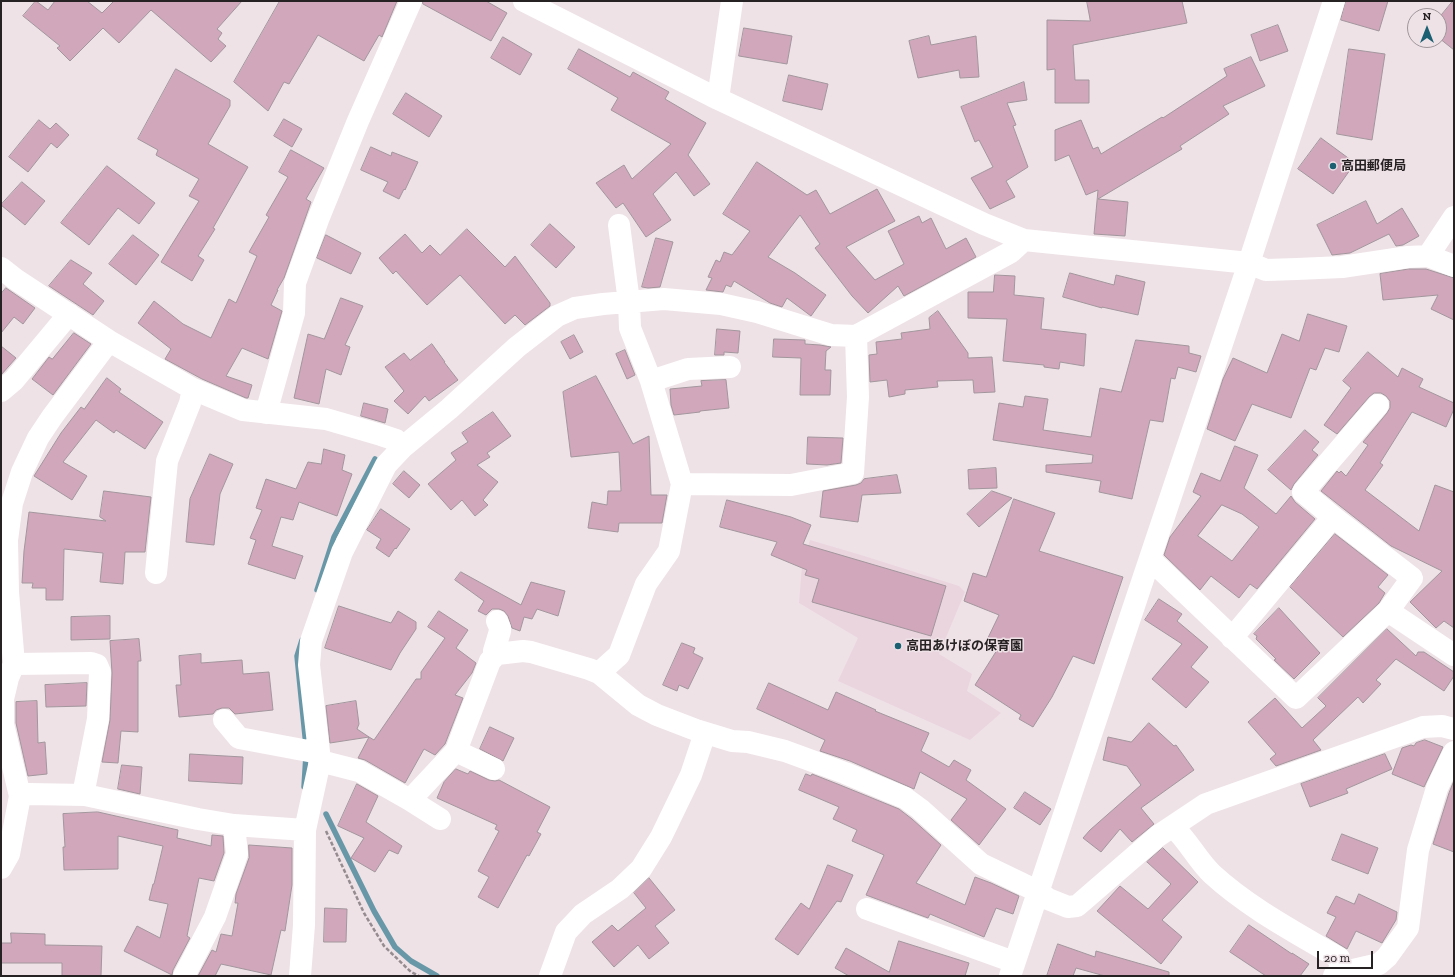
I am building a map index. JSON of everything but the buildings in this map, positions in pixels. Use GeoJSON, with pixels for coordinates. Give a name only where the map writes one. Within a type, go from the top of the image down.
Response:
{"type":"FeatureCollection","features":[{"type":"Feature","properties":{"kind":"street"},"geometry":{"type":"LineString","coordinates":[[266,413],[294,312],[295,283],[313,232],[358,121],[411,1]]}},
{"type":"Feature","properties":{"kind":"street"},"geometry":{"type":"LineString","coordinates":[[524,1],[718,99],[984,224],[1024,240],[1249,262],[1266,270],[1342,267],[1408,257],[1428,256],[1454,266]]}},
{"type":"Feature","properties":{"kind":"street"},"geometry":{"type":"LineString","coordinates":[[718,99],[732,1]]}},
{"type":"Feature","properties":{"kind":"street"},"geometry":{"type":"LineString","coordinates":[[867,909],[1012,969],[1249,262],[1334,1]]}},
{"type":"Feature","properties":{"kind":"street"},"geometry":{"type":"LineString","coordinates":[[1428,256],[1454,217]]}},
{"type":"Feature","properties":{"kind":"street"},"geometry":{"type":"LineString","coordinates":[[599,673],[619,655],[646,584],[669,551],[682,484],[651,381],[630,328],[629,302],[619,225]]}},
{"type":"Feature","properties":{"kind":"street"},"geometry":{"type":"LineString","coordinates":[[300,976],[304,925],[307,822],[313,754],[309,664],[311,641],[342,552],[386,465],[403,447],[449,409],[517,347],[557,316],[575,308],[603,304],[664,300],[721,304],[758,312],[831,336],[856,336],[1011,252],[1024,240]]}},
{"type":"Feature","properties":{"kind":"street"},"geometry":{"type":"LineString","coordinates":[[1,268],[15,279],[109,341],[193,389],[243,410],[326,419],[382,434],[396,440],[403,447]]}},
{"type":"Feature","properties":{"kind":"street"},"geometry":{"type":"LineString","coordinates":[[1,391],[14,380],[69,314]]}},
{"type":"Feature","properties":{"kind":"street"},"geometry":{"type":"LineString","coordinates":[[682,484],[791,485],[853,473],[858,397],[856,336]]}},
{"type":"Feature","properties":{"kind":"street"},"geometry":{"type":"LineString","coordinates":[[1,868],[9,854],[20,796],[3,724],[3,699],[8,678],[14,664],[8,592],[7,540],[12,503],[22,472],[38,438],[109,341]]}},
{"type":"Feature","properties":{"kind":"street"},"geometry":{"type":"LineString","coordinates":[[651,381],[688,369],[730,366]]}},
{"type":"Feature","properties":{"kind":"street"},"geometry":{"type":"LineString","coordinates":[[156,573],[167,461],[190,403],[193,389]]}},
{"type":"Feature","properties":{"kind":"street"},"geometry":{"type":"LineString","coordinates":[[1150,559],[1296,698],[1388,611],[1412,578],[1303,492],[1378,405]]}},
{"type":"Feature","properties":{"kind":"street"},"geometry":{"type":"LineString","coordinates":[[1232,638],[1333,517]]}},
{"type":"Feature","properties":{"kind":"street"},"geometry":{"type":"LineString","coordinates":[[1388,611],[1454,655]]}},
{"type":"Feature","properties":{"kind":"street"},"geometry":{"type":"LineString","coordinates":[[494,657],[494,651],[500,631],[497,621]]}},
{"type":"Feature","properties":{"kind":"street"},"geometry":{"type":"LineString","coordinates":[[410,800],[456,751],[490,660],[497,654],[509,652],[531,652],[599,673],[646,710],[705,733],[732,741],[748,742],[785,752],[845,773],[905,798],[920,809],[981,864],[1037,891],[1048,899],[1068,907],[1077,906],[1158,836],[1206,804],[1423,727],[1442,726],[1454,728]]}},
{"type":"Feature","properties":{"kind":"street"},"geometry":{"type":"LineString","coordinates":[[14,664],[91,663],[97,665],[100,672],[98,719],[83,795]]}},
{"type":"Feature","properties":{"kind":"street"},"geometry":{"type":"LineString","coordinates":[[224,720],[239,738],[313,754],[359,771],[440,818]]}},
{"type":"Feature","properties":{"kind":"street"},"geometry":{"type":"LineString","coordinates":[[550,976],[566,932],[583,914],[620,889],[641,869],[661,837],[691,775],[705,733]]}},
{"type":"Feature","properties":{"kind":"street"},"geometry":{"type":"LineString","coordinates":[[456,751],[494,770]]}},
{"type":"Feature","properties":{"kind":"street"},"geometry":{"type":"LineString","coordinates":[[1173,827],[1180,833],[1210,872],[1220,881],[1260,911],[1339,958],[1340,964],[1337,975],[1379,964],[1387,957],[1408,928],[1418,850],[1437,788],[1454,752]]}},
{"type":"Feature","properties":{"kind":"street"},"geometry":{"type":"LineString","coordinates":[[20,796],[29,794],[83,795],[234,825],[307,822]]}},
{"type":"Feature","properties":{"kind":"street"},"geometry":{"type":"LineString","coordinates":[[184,976],[215,917],[237,854],[234,825]]}},
{"type":"Feature","properties":{"kind":"path"},"geometry":{"type":"LineString","coordinates":[[307,822],[321,820],[364,913],[384,946],[411,972],[419,976]]}},
{"type":"Feature","properties":{"kind":"shaded area","name":"高田あけぼの保育園"},"geometry":{"type":"Polygon","coordinates":[[[810,540],[959,586],[965,592],[939,654],[972,674],[967,691],[1001,713],[970,740],[838,681],[858,638],[799,603],[802,566],[810,540]]]}},
{"type":"Feature","properties":{"kind":"waterway"},"geometry":{"type":"LineString","coordinates":[[317,590],[334,537],[375,459]]}},
{"type":"Feature","properties":{"kind":"waterway"},"geometry":{"type":"LineString","coordinates":[[302,640],[297,656],[306,746]]}},
{"type":"Feature","properties":{"kind":"waterway"},"geometry":{"type":"LineString","coordinates":[[304,787],[306,755]]}},
{"type":"Feature","properties":{"kind":"waterway"},"geometry":{"type":"LineString","coordinates":[[326,814],[374,911],[395,947],[411,961],[437,976]]}},
{"type":"Feature","properties":{"kind":"place","name":"高田郵便局"},"geometry":{"type":"Point","coordinates":[1333,166]}},
{"type":"Feature","properties":{"kind":"place","name":"高田あけぼの保育園"},"geometry":{"type":"Point","coordinates":[898,646]}}]}
